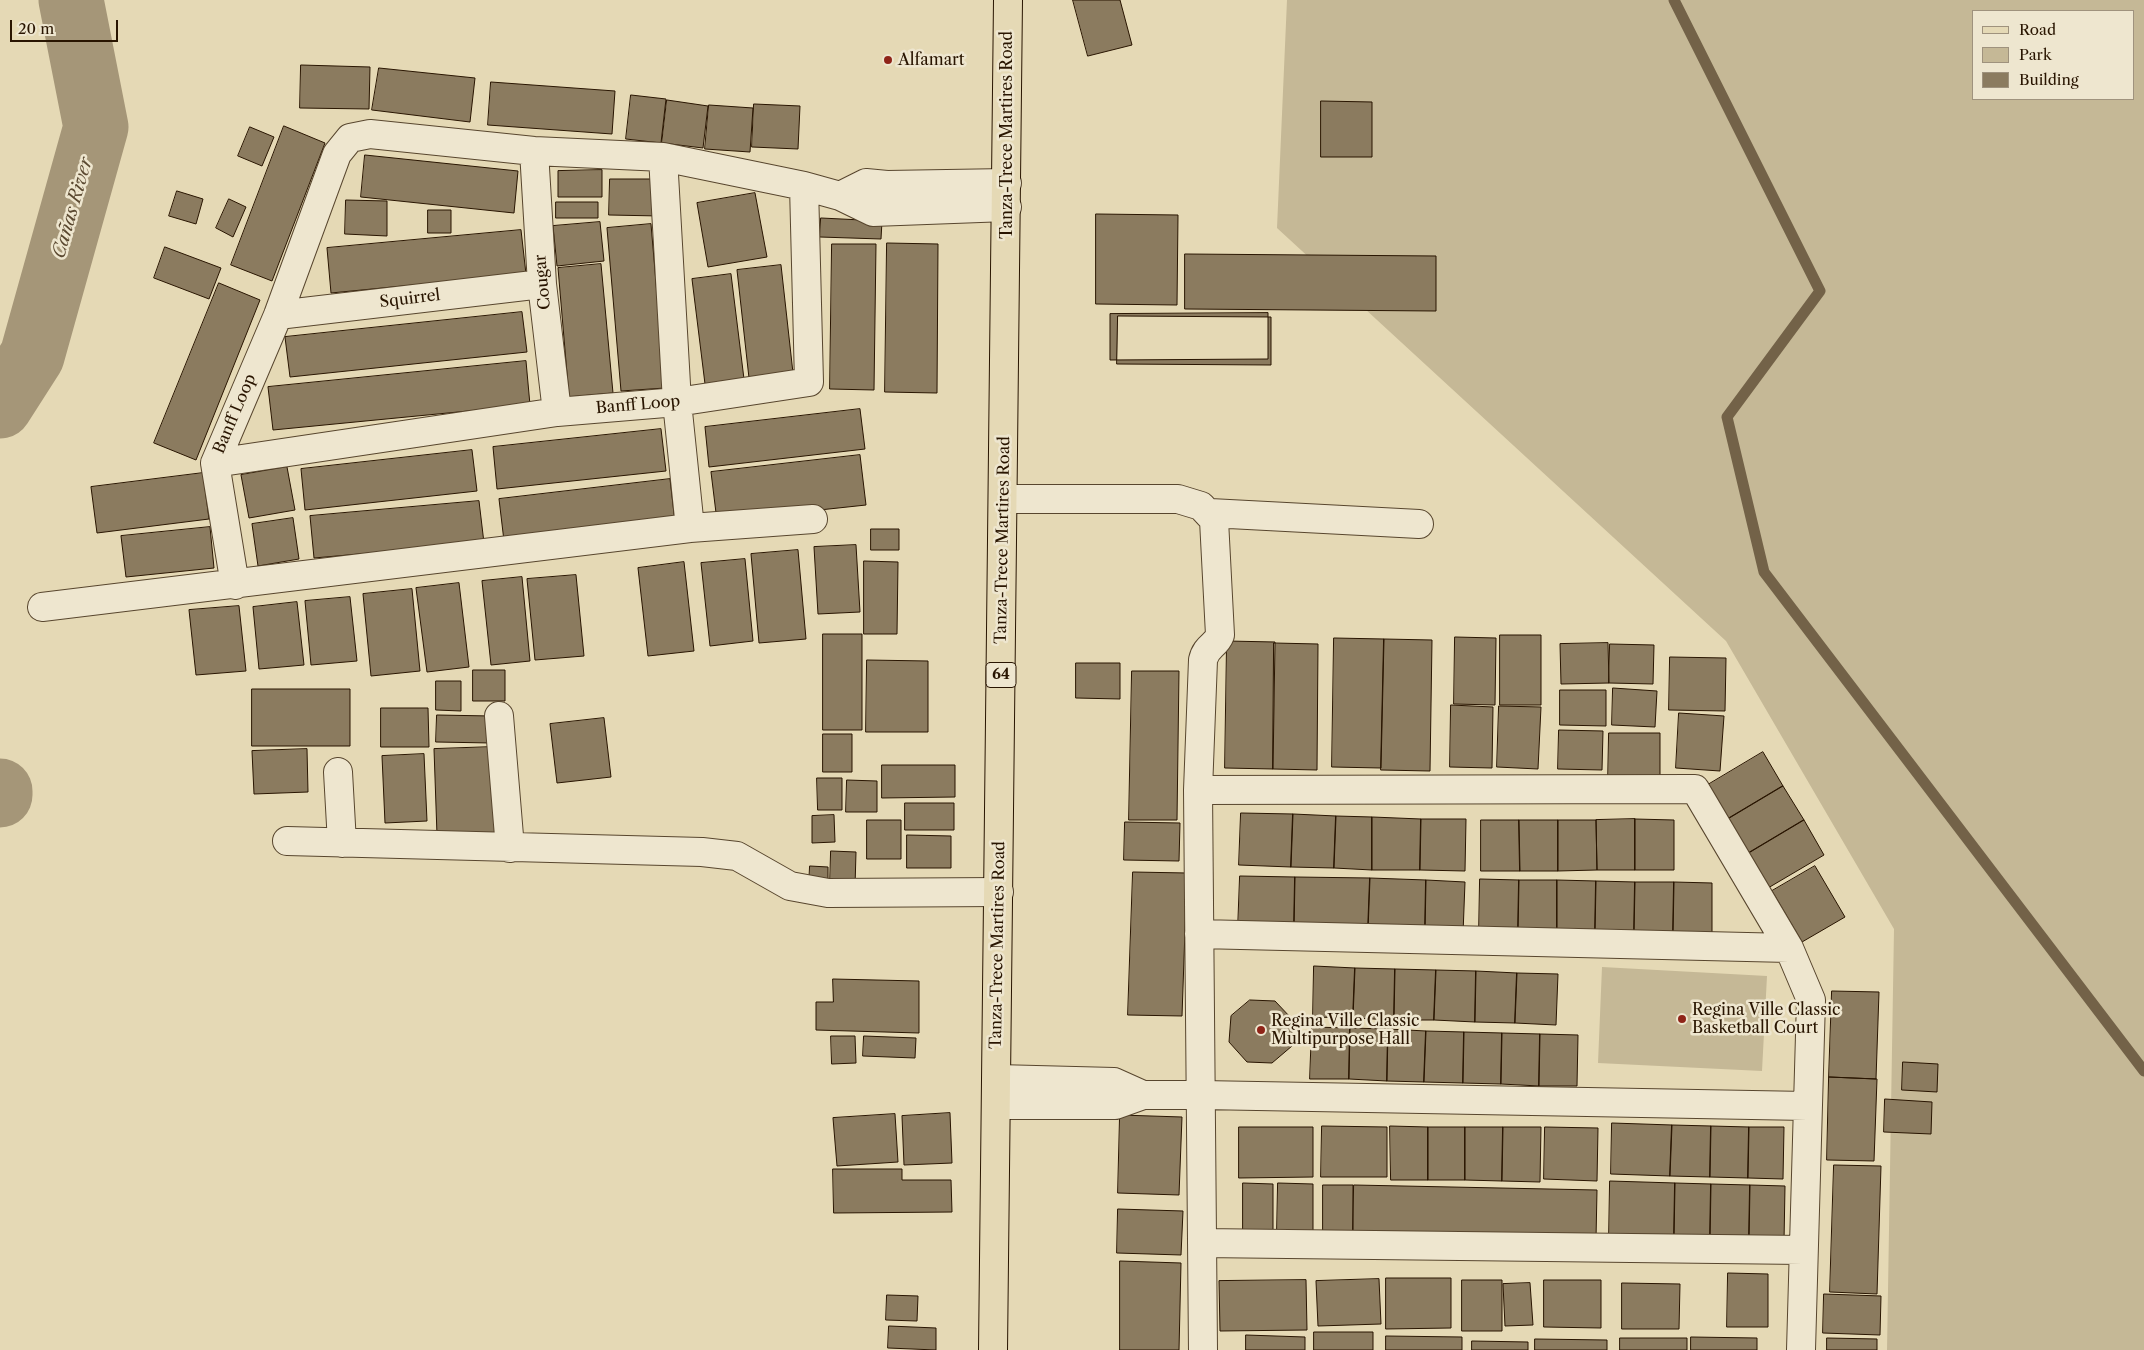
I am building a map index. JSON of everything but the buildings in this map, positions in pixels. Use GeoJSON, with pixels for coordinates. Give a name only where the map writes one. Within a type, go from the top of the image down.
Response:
{"type":"FeatureCollection","features":[{"type":"Feature","properties":{"kind":"main road","name":"Tanza-Trece Martires Road"},"geometry":{"type":"LineString","coordinates":[[993,1350],[1008,0]]}},
{"type":"Feature","properties":{"kind":"street","name":"Banff Loop"},"geometry":{"type":"LineString","coordinates":[[214,463],[278,315],[337,154],[350,138],[370,134],[534,151],[663,157],[804,186],[840,196],[873,212],[903,198],[1007,195]]}},
{"type":"Feature","properties":{"kind":"street","name":"Cougar"},"geometry":{"type":"LineString","coordinates":[[534,151],[542,284],[557,412]]}},
{"type":"Feature","properties":{"kind":"street"},"geometry":{"type":"LineString","coordinates":[[663,157],[677,402],[690,528]]}},
{"type":"Feature","properties":{"kind":"street","name":"Banff Loop"},"geometry":{"type":"LineString","coordinates":[[214,463],[557,412],[677,402],[809,382],[804,186]]}},
{"type":"Feature","properties":{"kind":"street","name":"Squirrel"},"geometry":{"type":"LineString","coordinates":[[278,315],[542,284]]}},
{"type":"Feature","properties":{"kind":"street"},"geometry":{"type":"LineString","coordinates":[[214,463],[235,585]]}},
{"type":"Feature","properties":{"kind":"street"},"geometry":{"type":"LineString","coordinates":[[1003,499],[1178,499],[1201,506],[1210,513],[1214,520],[1220,635],[1218,640],[1207,648],[1203,660],[1198,790],[1204,1350]]}},
{"type":"Feature","properties":{"kind":"street"},"geometry":{"type":"LineString","coordinates":[[1210,513],[1419,524]]}},
{"type":"Feature","properties":{"kind":"street"},"geometry":{"type":"LineString","coordinates":[[42,607],[235,585],[690,528],[813,519]]}},
{"type":"Feature","properties":{"kind":"street"},"geometry":{"type":"LineString","coordinates":[[499,716],[510,848]]}},
{"type":"Feature","properties":{"kind":"street"},"geometry":{"type":"LineString","coordinates":[[338,772],[342,843]]}},
{"type":"Feature","properties":{"kind":"street"},"geometry":{"type":"LineString","coordinates":[[1198,790],[1695,788],[1789,948],[1811,1000],[1801,1350]]}},
{"type":"Feature","properties":{"kind":"street"},"geometry":{"type":"LineString","coordinates":[[287,841],[702,852],[737,856],[790,886],[828,893],[999,892]]}},
{"type":"Feature","properties":{"kind":"street"},"geometry":{"type":"LineString","coordinates":[[1199,934],[1789,948]]}},
{"type":"Feature","properties":{"kind":"street"},"geometry":{"type":"LineString","coordinates":[[996,1092],[1115,1105],[1142,1095],[1202,1094],[1807,1106]]}},
{"type":"Feature","properties":{"kind":"street"},"geometry":{"type":"LineString","coordinates":[[1202,1244],[1803,1250]]}},
{"type":"Feature","properties":{"kind":"green space"},"geometry":{"type":"Polygon","coordinates":[[[1287,0],[2144,0],[2144,1350],[1887,1350],[1894,929],[1726,641],[1277,228],[1287,0]]]}},
{"type":"Feature","properties":{"kind":"green space","name":"Regina Ville Classic Basketball Court"},"geometry":{"type":"Polygon","coordinates":[[[1602,967],[1767,976],[1762,1071],[1598,1063],[1602,967]]]}},
{"type":"Feature","properties":{"kind":"waterway","name":"Cañas River"},"geometry":{"type":"LineString","coordinates":[[0,406],[32,356],[96,127],[71,0]]}},
{"type":"Feature","properties":{"kind":"waterway"},"geometry":{"type":"LineString","coordinates":[[1674,0],[1820,291],[1727,417],[1764,572],[2144,1071]]}},
{"type":"Feature","properties":{"kind":"place","name":"Alfamart"},"geometry":{"type":"Point","coordinates":[888,60]}},
{"type":"Feature","properties":{"kind":"place","name":"Regina Ville Classic Basketball Court"},"geometry":{"type":"Point","coordinates":[1682,1019]}},
{"type":"Feature","properties":{"kind":"place","name":"Regina Ville Classic Multipurpose Hall"},"geometry":{"type":"Point","coordinates":[1261,1030]}}]}
